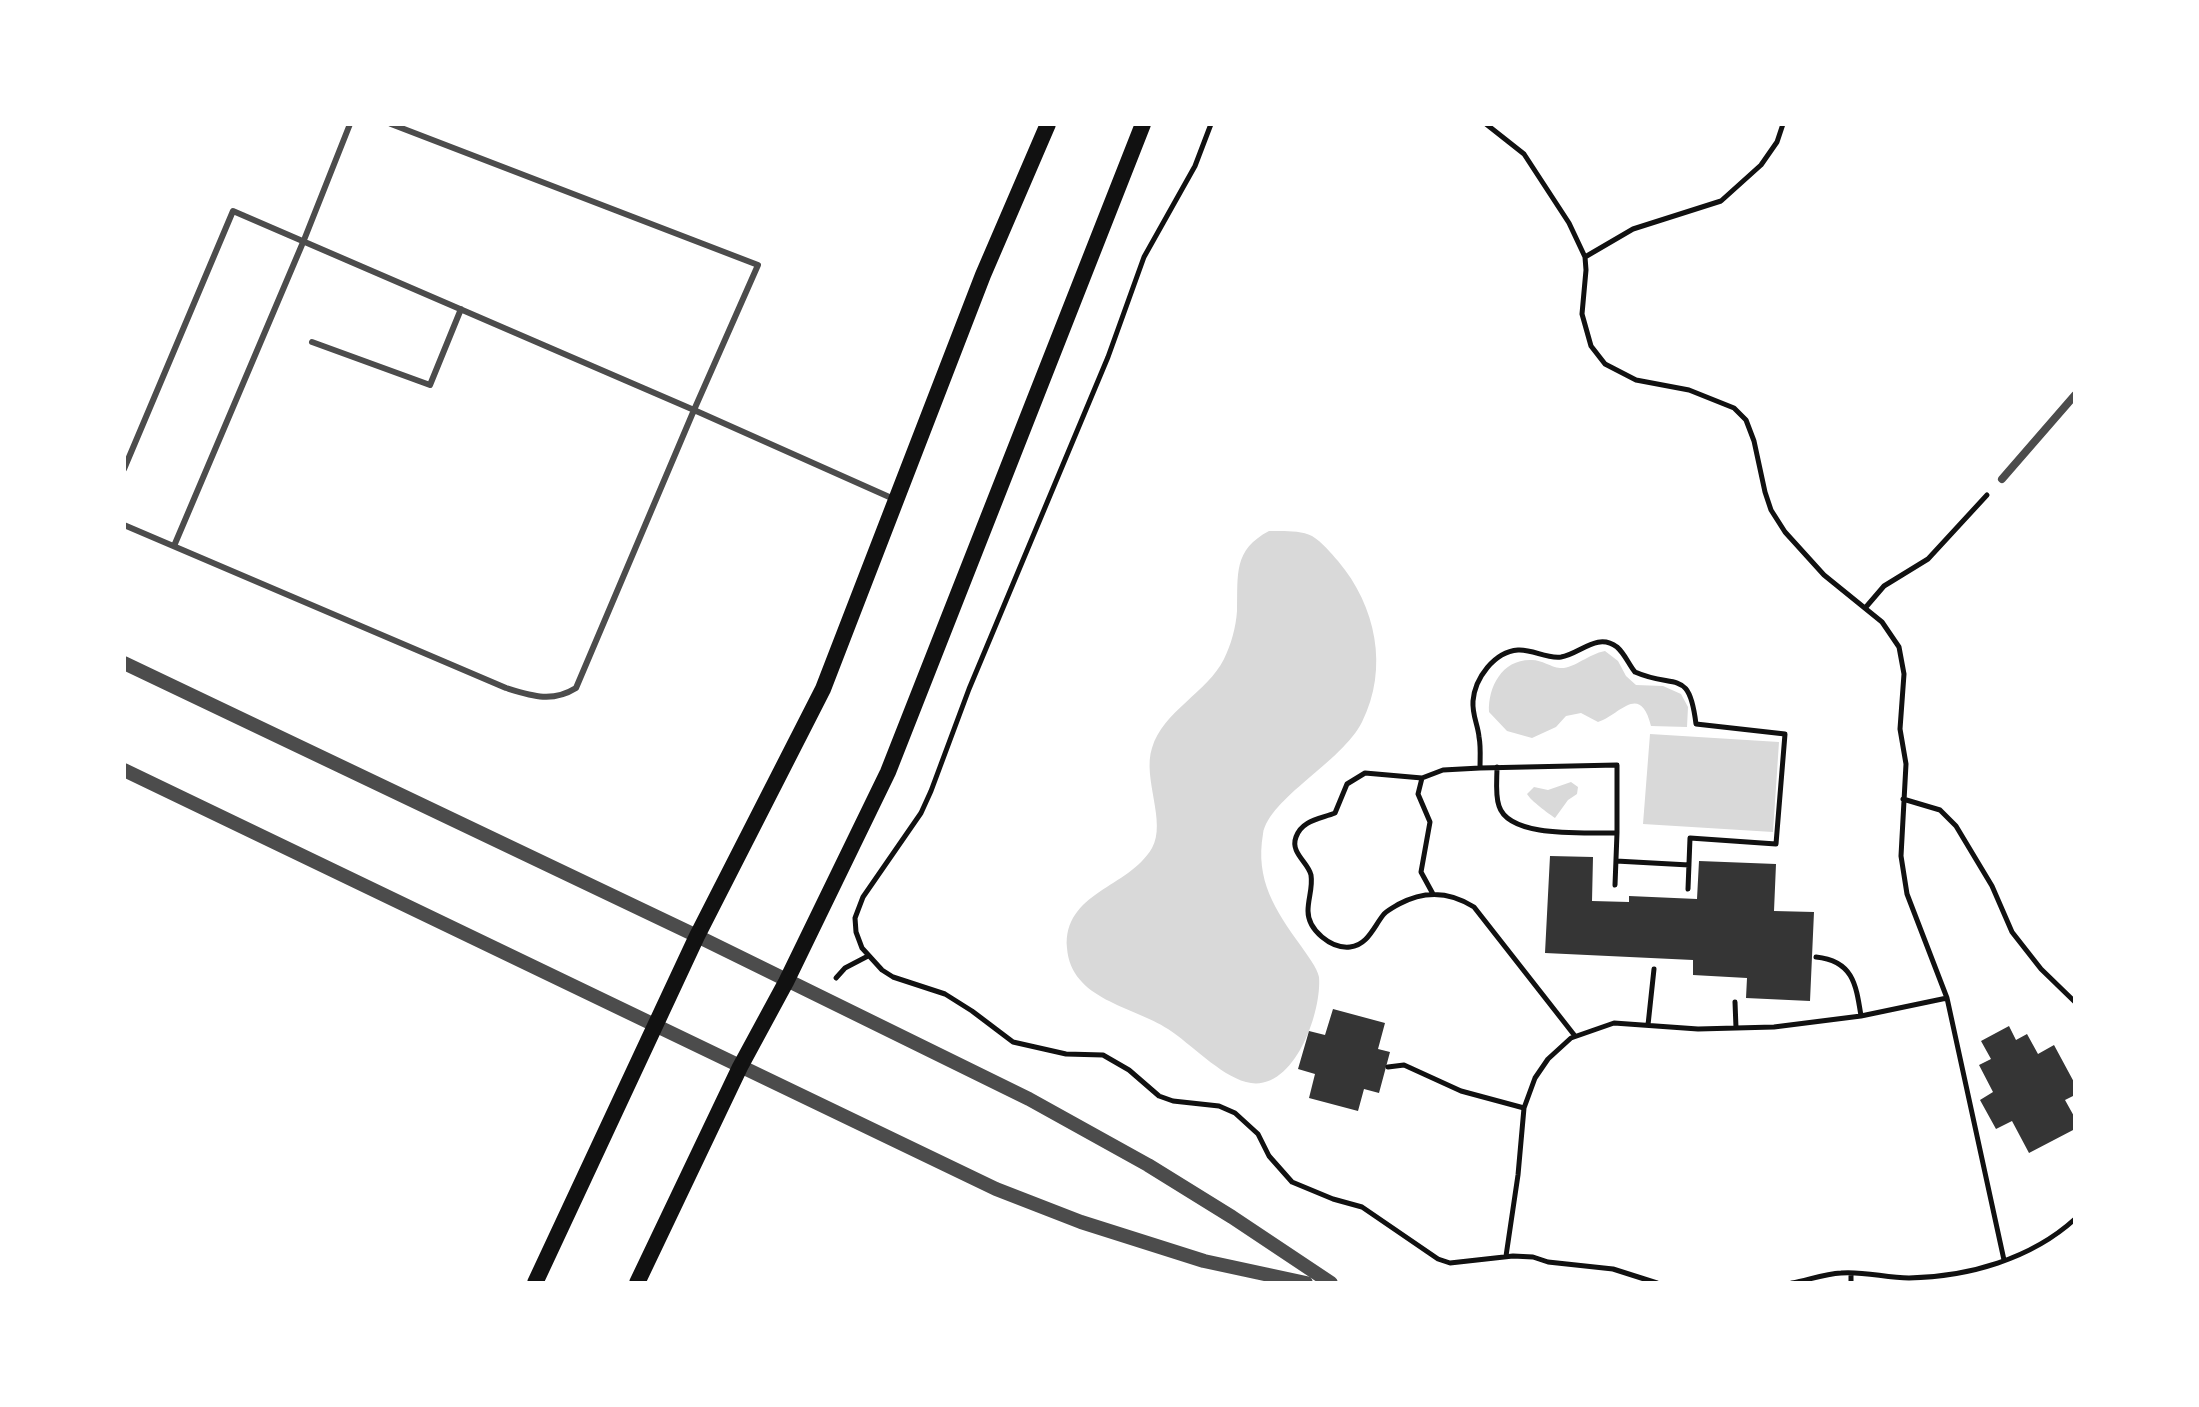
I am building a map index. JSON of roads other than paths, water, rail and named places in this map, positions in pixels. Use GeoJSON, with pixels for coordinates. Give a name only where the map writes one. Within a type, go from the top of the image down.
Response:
{"type":"FeatureCollection","features":[{"type":"Feature","properties":{"kind":"main road"},"geometry":{"type":"LineString","coordinates":[[535,1283],[697,936],[823,689],[983,275],[1048,124]]}},
{"type":"Feature","properties":{"kind":"main road"},"geometry":{"type":"LineString","coordinates":[[637,1283],[740,1067],[786,982],[888,772],[1143,124]]}},
{"type":"Feature","properties":{"kind":"street"},"geometry":{"type":"LineString","coordinates":[[2002,479],[2075,395]]}},
{"type":"Feature","properties":{"kind":"street"},"geometry":{"type":"LineString","coordinates":[[124,663],[697,936],[1029,1099],[1148,1165],[1331,1283]]}},
{"type":"Feature","properties":{"kind":"street"},"geometry":{"type":"LineString","coordinates":[[124,770],[996,1189],[1081,1222],[1204,1261],[1306,1283]]}},
{"type":"Feature","properties":{"kind":"lane"},"geometry":{"type":"LineString","coordinates":[[174,546],[350,124]]}},
{"type":"Feature","properties":{"kind":"lane"},"geometry":{"type":"LineString","coordinates":[[124,525],[506,688],[539,699],[563,696],[576,688],[758,265],[391,124]]}},
{"type":"Feature","properties":{"kind":"lane"},"geometry":{"type":"LineString","coordinates":[[124,469],[233,211],[896,500]]}},
{"type":"Feature","properties":{"kind":"lane"},"geometry":{"type":"LineString","coordinates":[[312,342],[430,385],[461,309]]}}]}
